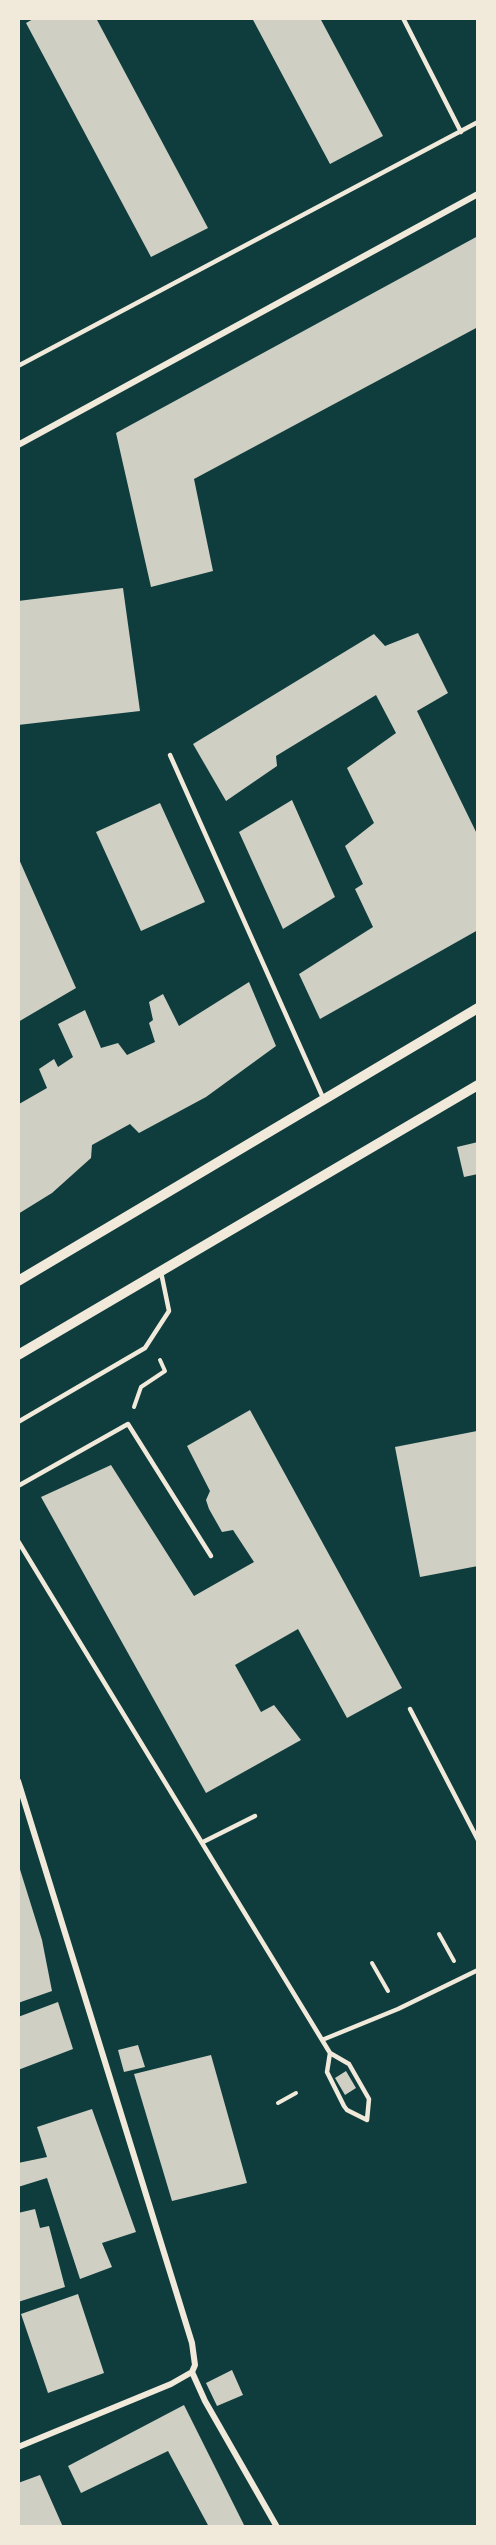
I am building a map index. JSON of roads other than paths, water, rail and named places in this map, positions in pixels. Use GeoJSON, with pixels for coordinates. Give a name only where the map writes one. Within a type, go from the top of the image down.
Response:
{"type":"FeatureCollection","features":[{"type":"Feature","properties":{"kind":"street"},"geometry":{"type":"LineString","coordinates":[[18,445],[478,194]]}},
{"type":"Feature","properties":{"kind":"street"},"geometry":{"type":"LineString","coordinates":[[18,1281],[478,1008]]}},
{"type":"Feature","properties":{"kind":"street"},"geometry":{"type":"LineString","coordinates":[[18,1355],[478,1085]]}},
{"type":"Feature","properties":{"kind":"street"},"geometry":{"type":"LineString","coordinates":[[18,1781],[192,2343],[195,2365],[192,2372],[182,2379],[18,2447]]}},
{"type":"Feature","properties":{"kind":"street"},"geometry":{"type":"LineString","coordinates":[[192,2372],[205,2401],[277,2527]]}},
{"type":"Feature","properties":{"kind":"lane"},"geometry":{"type":"LineString","coordinates":[[403,18],[461,132]]}},
{"type":"Feature","properties":{"kind":"lane"},"geometry":{"type":"LineString","coordinates":[[18,366],[478,123]]}},
{"type":"Feature","properties":{"kind":"lane"},"geometry":{"type":"LineString","coordinates":[[170,754],[324,1100]]}},
{"type":"Feature","properties":{"kind":"lane"},"geometry":{"type":"LineString","coordinates":[[18,1422],[145,1348],[169,1311],[161,1272]]}},
{"type":"Feature","properties":{"kind":"lane"},"geometry":{"type":"LineString","coordinates":[[18,1486],[128,1424],[211,1556]]}},
{"type":"Feature","properties":{"kind":"lane"},"geometry":{"type":"LineString","coordinates":[[18,1541],[330,2054],[349,2064],[369,2099],[367,2120],[347,2110],[344,2106],[327,2072],[330,2054]]}},
{"type":"Feature","properties":{"kind":"lane"},"geometry":{"type":"LineString","coordinates":[[410,1709],[478,1840]]}},
{"type":"Feature","properties":{"kind":"lane"},"geometry":{"type":"LineString","coordinates":[[203,1842],[255,1816]]}},
{"type":"Feature","properties":{"kind":"lane"},"geometry":{"type":"LineString","coordinates":[[322,2040],[398,2009],[478,1970]]}}]}
